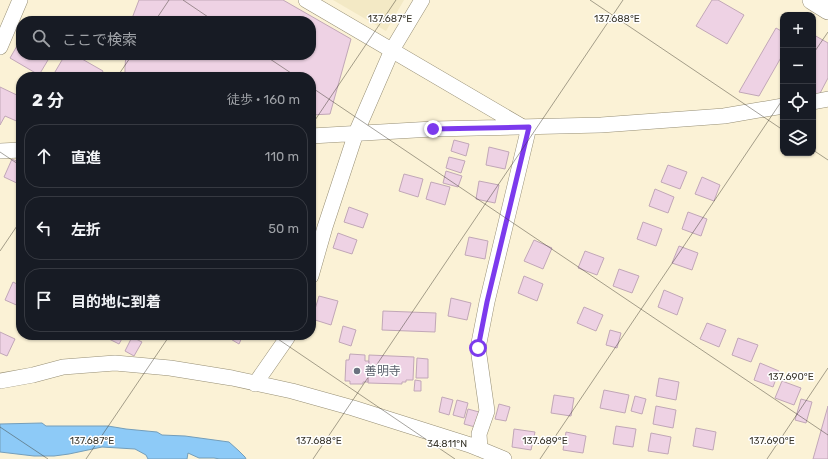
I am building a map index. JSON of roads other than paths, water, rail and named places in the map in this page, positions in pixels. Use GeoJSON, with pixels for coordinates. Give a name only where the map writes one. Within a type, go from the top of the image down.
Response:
{"type":"FeatureCollection","features":[{"type":"Feature","properties":{"kind":"street"},"geometry":{"type":"LineString","coordinates":[[0,46],[20,0]]}},
{"type":"Feature","properties":{"kind":"street"},"geometry":{"type":"LineString","coordinates":[[306,0],[525,127]]}},
{"type":"Feature","properties":{"kind":"street"},"geometry":{"type":"LineString","coordinates":[[316,258],[356,134],[392,50],[422,0]]}},
{"type":"Feature","properties":{"kind":"street"},"geometry":{"type":"LineString","coordinates":[[812,0],[828,10]]}},
{"type":"Feature","properties":{"kind":"street"},"geometry":{"type":"LineString","coordinates":[[816,101],[828,99]]}},
{"type":"Feature","properties":{"kind":"street"},"geometry":{"type":"LineString","coordinates":[[316,136],[433,129],[601,125],[724,116],[780,107]]}},
{"type":"Feature","properties":{"kind":"street"},"geometry":{"type":"LineString","coordinates":[[480,449],[479,434],[487,411],[478,348],[525,127]]}},
{"type":"Feature","properties":{"kind":"street"},"geometry":{"type":"LineString","coordinates":[[0,151],[16,150]]}},
{"type":"Feature","properties":{"kind":"street"},"geometry":{"type":"LineString","coordinates":[[255,384],[286,340]]}},
{"type":"Feature","properties":{"kind":"street"},"geometry":{"type":"LineString","coordinates":[[0,381],[33,375],[63,367],[115,363],[170,368],[232,378],[292,391],[353,408],[470,445],[504,459]]}},
{"type":"Feature","properties":{"kind":"water"},"geometry":{"type":"Polygon","coordinates":[[[42,423],[46,426],[108,426],[157,432],[162,435],[185,436],[229,442],[246,459],[199,458],[188,453],[187,459],[148,459],[146,455],[135,449],[102,447],[54,456],[34,456],[0,452],[0,424],[42,423]]]}},
{"type":"Feature","properties":{"kind":"place","name":"善明寺"},"geometry":{"type":"Point","coordinates":[357,371]}}]}
